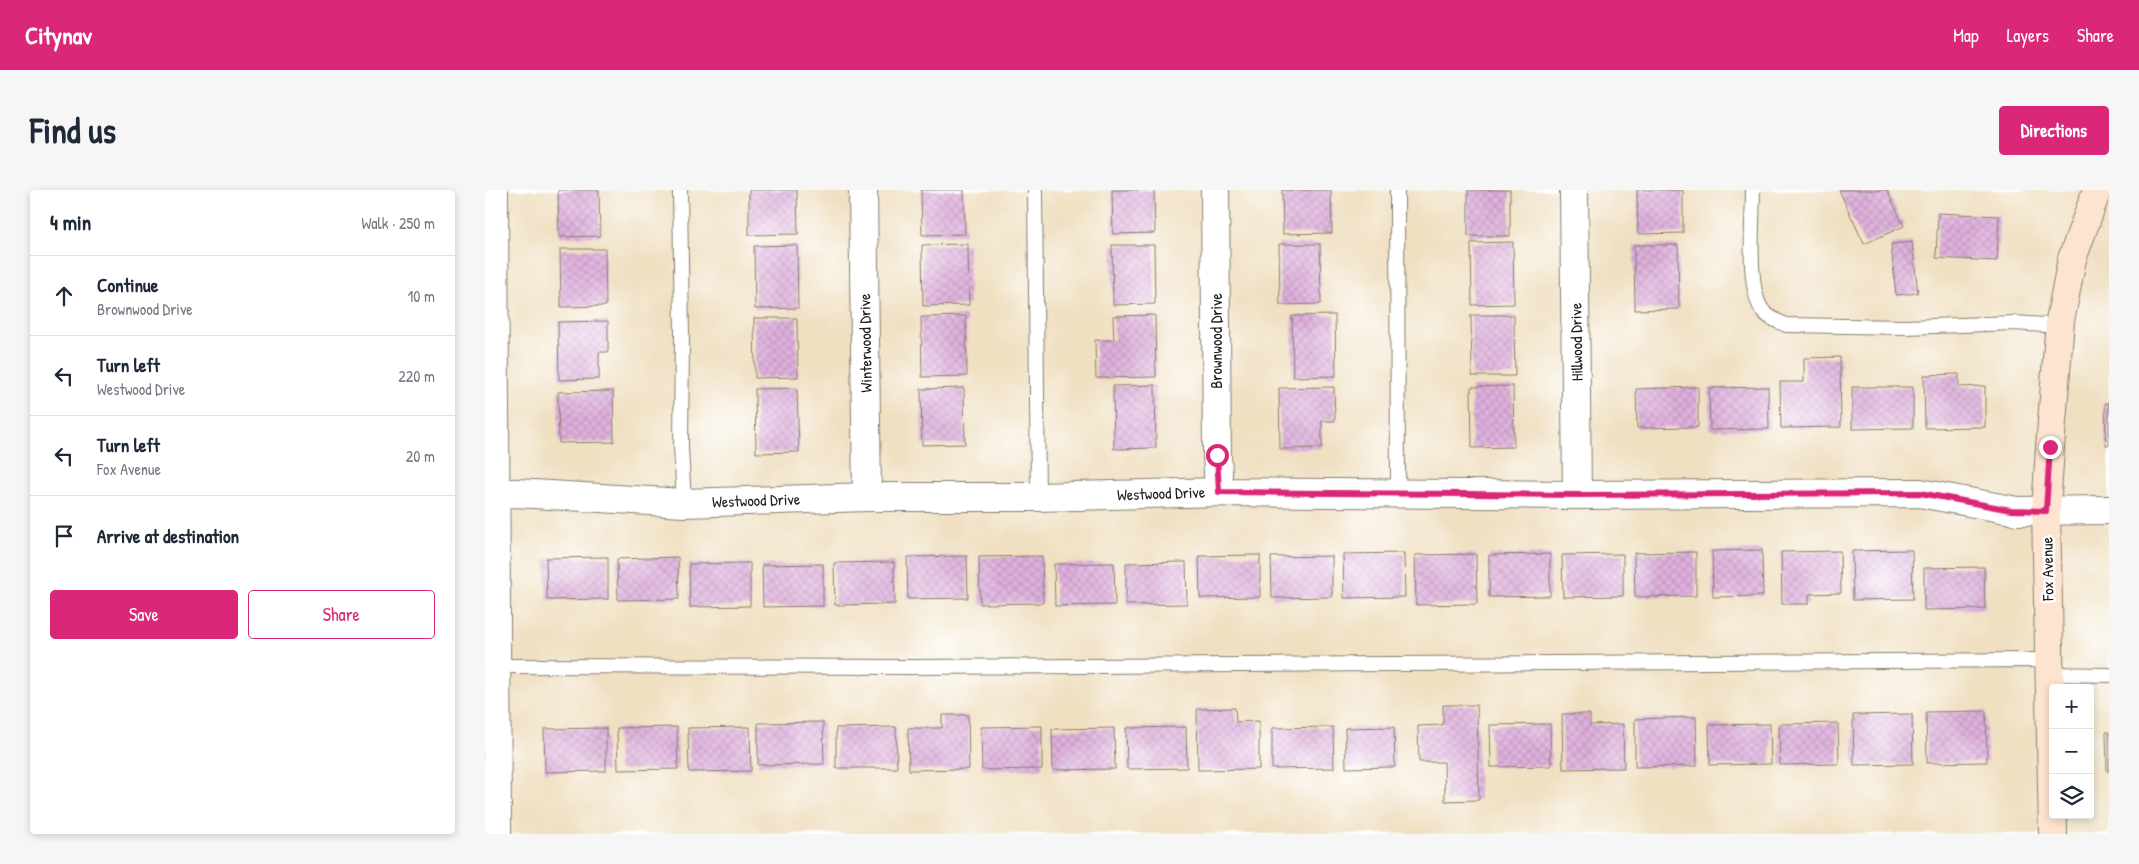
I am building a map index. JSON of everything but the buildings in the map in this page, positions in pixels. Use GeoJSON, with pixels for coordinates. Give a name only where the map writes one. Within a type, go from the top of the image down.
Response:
{"type":"FeatureCollection","features":[{"type":"Feature","properties":{"kind":"main road","name":"Fox Avenue"},"geometry":{"type":"LineString","coordinates":[[2053,834],[2046,511],[2060,326],[2072,259],[2097,190]]}},
{"type":"Feature","properties":{"kind":"street"},"geometry":{"type":"LineString","coordinates":[[494,190],[490,322],[490,494],[496,666],[497,834]]}},
{"type":"Feature","properties":{"kind":"street","name":"Winterwood Drive"},"geometry":{"type":"LineString","coordinates":[[863,190],[867,497]]}},
{"type":"Feature","properties":{"kind":"street","name":"Brownwood Drive"},"geometry":{"type":"LineString","coordinates":[[1215,190],[1219,492]]}},
{"type":"Feature","properties":{"kind":"street","name":"Hillwood Drive"},"geometry":{"type":"LineString","coordinates":[[1574,190],[1577,495]]}},
{"type":"Feature","properties":{"kind":"street","name":"Westwood Drive"},"geometry":{"type":"LineString","coordinates":[[490,494],[516,493],[684,503],[867,497],[1038,497],[1219,492],[1577,495],[1920,493],[2002,509],[2046,511],[2109,510]]}},
{"type":"Feature","properties":{"kind":"lane"},"geometry":{"type":"LineString","coordinates":[[679,190],[682,335],[681,447],[684,503]]}},
{"type":"Feature","properties":{"kind":"lane"},"geometry":{"type":"LineString","coordinates":[[1035,190],[1038,497]]}},
{"type":"Feature","properties":{"kind":"lane"},"geometry":{"type":"LineString","coordinates":[[1397,190],[1398,494]]}},
{"type":"Feature","properties":{"kind":"lane"},"geometry":{"type":"LineString","coordinates":[[1753,190],[1753,288],[1764,313],[1786,325],[1906,327],[2014,323],[2060,326]]}},
{"type":"Feature","properties":{"kind":"lane"},"geometry":{"type":"LineString","coordinates":[[496,666],[2049,667],[2109,675]]}},
{"type":"Feature","properties":{"kind":"route"},"geometry":{"type":"LineString","coordinates":[[1217,455],[1219,492],[1577,495],[1920,493],[1993,508],[2017,511],[2046,511],[2050,447]]}}]}
